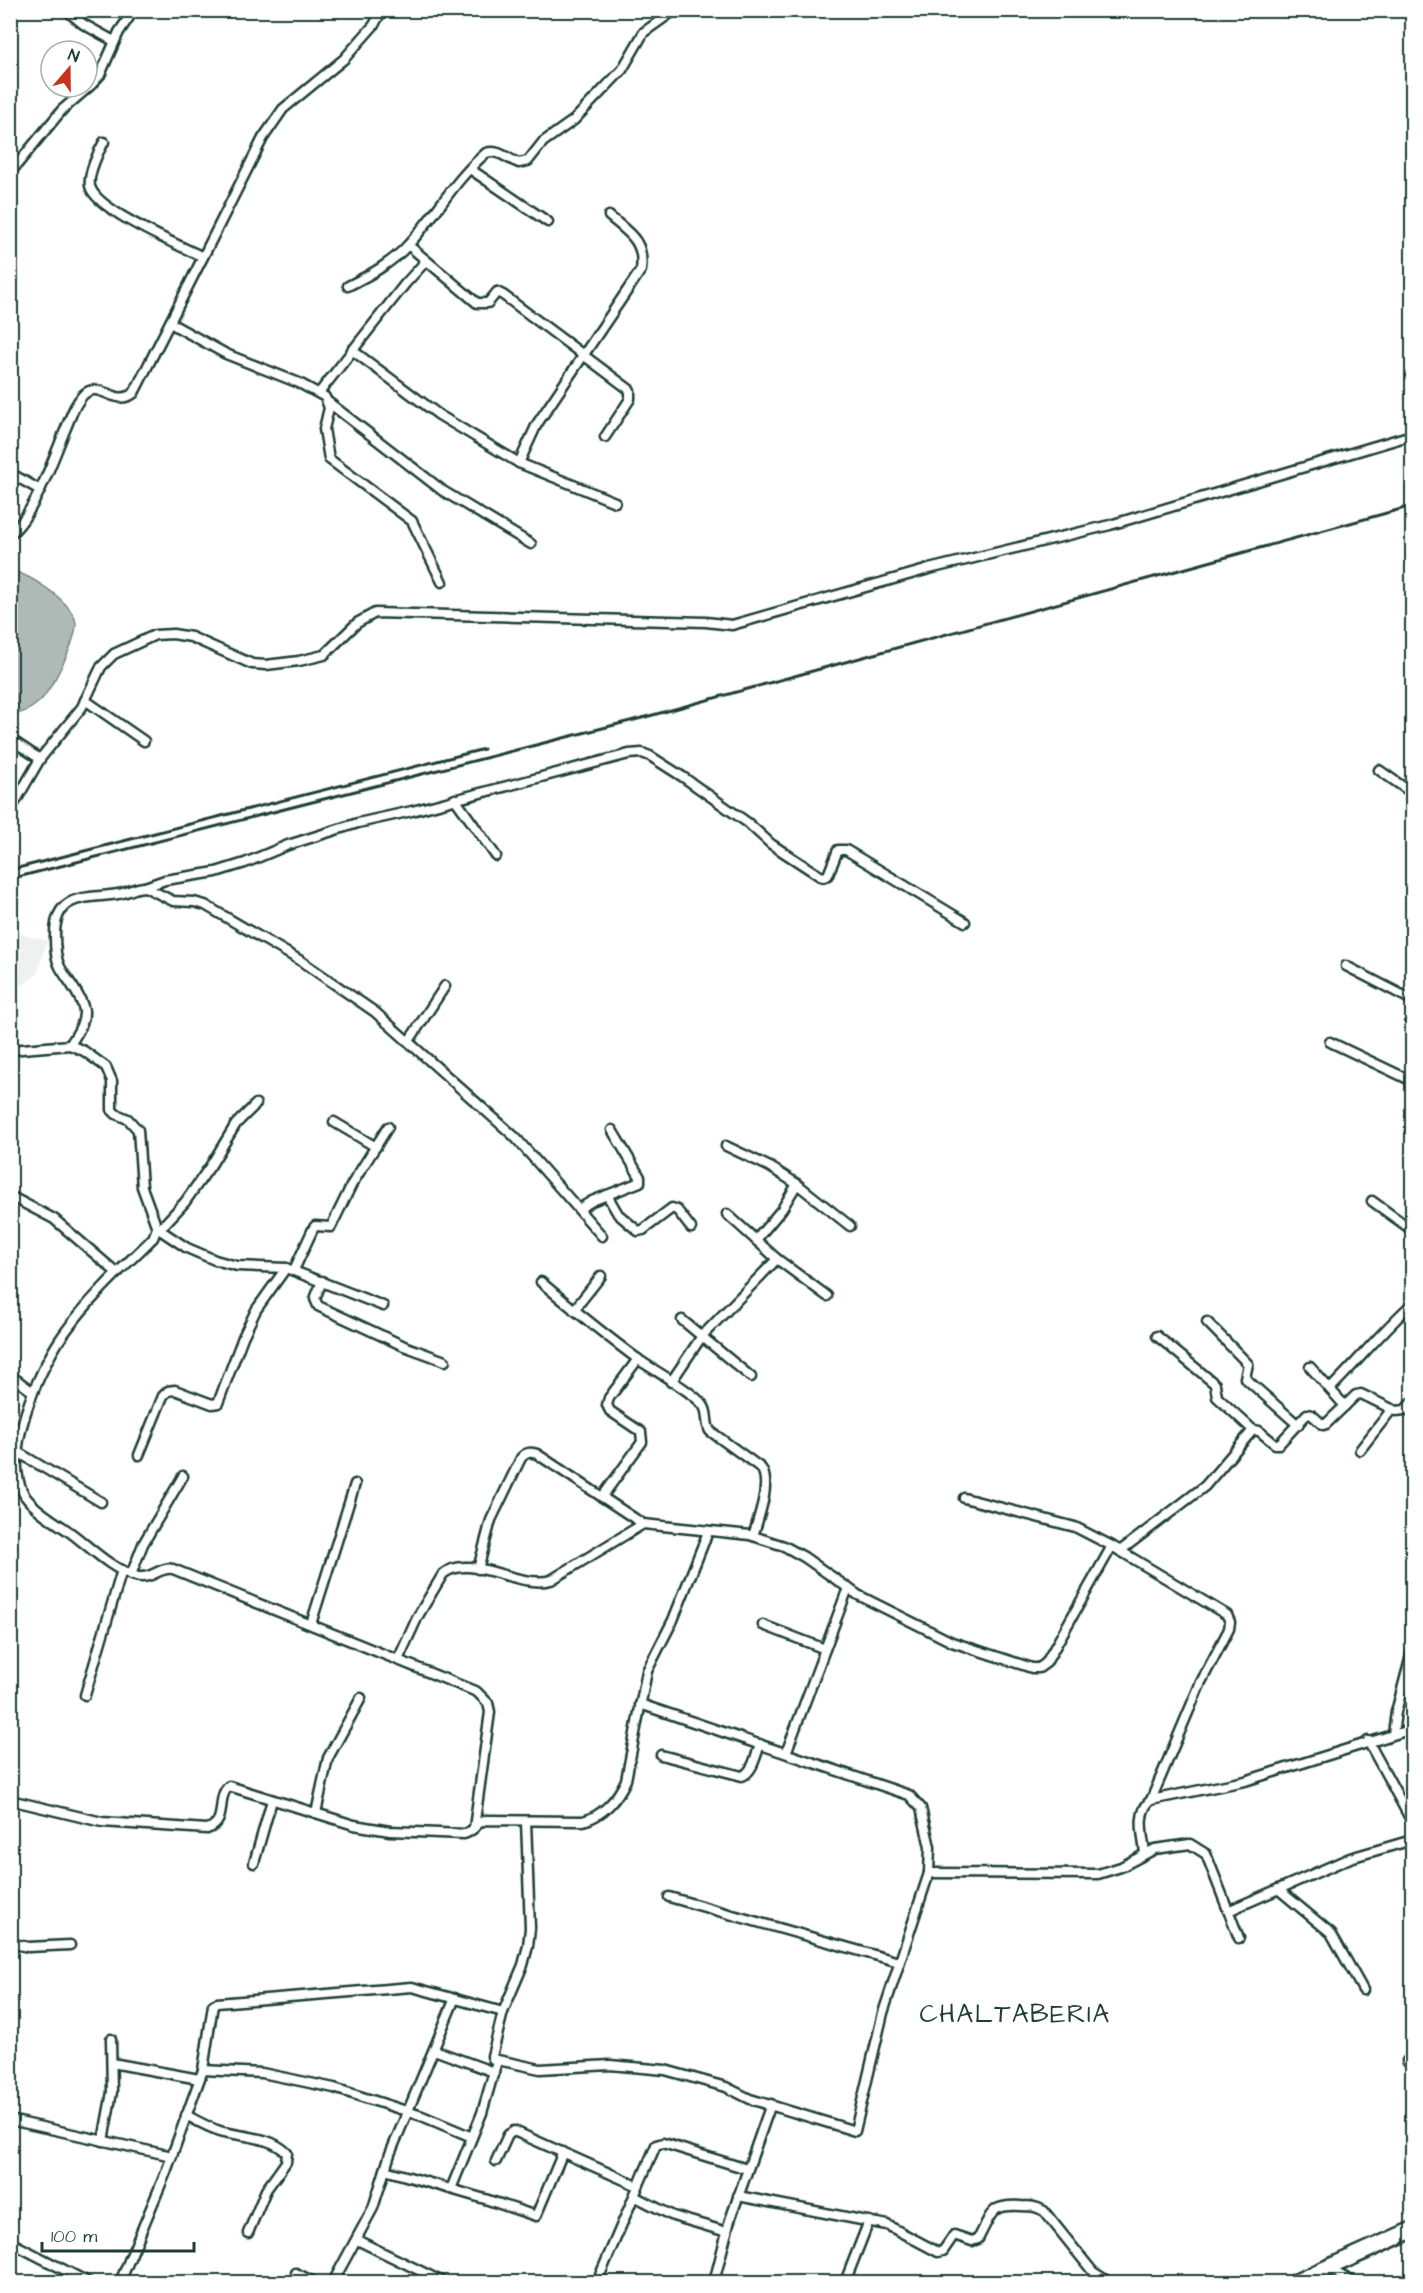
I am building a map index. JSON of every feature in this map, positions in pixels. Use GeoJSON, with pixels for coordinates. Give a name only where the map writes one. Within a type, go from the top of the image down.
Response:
{"type":"FeatureCollection","features":[{"type":"Feature","properties":{"kind":"highway"},"geometry":{"type":"LineString","coordinates":[[1296,2283],[1413,2230]]}},
{"type":"Feature","properties":{"kind":"street"},"geometry":{"type":"LineString","coordinates":[[66,10],[83,24],[114,41]]}},
{"type":"Feature","properties":{"kind":"street"},"geometry":{"type":"LineString","coordinates":[[12,167],[62,110],[100,75],[114,41],[134,10]]}},
{"type":"Feature","properties":{"kind":"street"},"geometry":{"type":"LineString","coordinates":[[10,534],[25,518],[40,490],[75,404],[86,392],[95,389],[121,399],[134,393],[274,120],[283,109],[344,59],[374,25],[382,10]]}},
{"type":"Feature","properties":{"kind":"street"},"geometry":{"type":"LineString","coordinates":[[348,286],[376,271],[408,245],[448,192],[486,153],[493,151],[519,163],[528,161],[543,142],[574,120],[605,89],[622,70],[644,32],[675,10]]}},
{"type":"Feature","properties":{"kind":"street"},"geometry":{"type":"LineString","coordinates":[[104,142],[90,180],[93,194],[124,218],[203,257]]}},
{"type":"Feature","properties":{"kind":"street"},"geometry":{"type":"LineString","coordinates":[[470,169],[549,222]]}},
{"type":"Feature","properties":{"kind":"street"},"geometry":{"type":"LineString","coordinates":[[519,463],[537,424],[641,270],[641,249],[635,239],[609,216]]}},
{"type":"Feature","properties":{"kind":"street"},"geometry":{"type":"LineString","coordinates":[[408,245],[425,262],[477,303],[488,303],[497,292],[503,295],[631,393],[630,399],[605,437]]}},
{"type":"Feature","properties":{"kind":"street"},"geometry":{"type":"LineString","coordinates":[[319,393],[425,262]]}},
{"type":"Feature","properties":{"kind":"street"},"geometry":{"type":"LineString","coordinates":[[170,323],[226,354],[319,393],[443,491],[531,544]]}},
{"type":"Feature","properties":{"kind":"street"},"geometry":{"type":"LineString","coordinates":[[352,350],[439,415],[519,463],[615,502]]}},
{"type":"Feature","properties":{"kind":"street"},"geometry":{"type":"LineString","coordinates":[[328,402],[329,408],[324,429],[329,459],[412,521],[442,582]]}},
{"type":"Feature","properties":{"kind":"street"},"geometry":{"type":"LineString","coordinates":[[14,804],[40,759],[82,707],[101,666],[114,654],[155,635],[164,633],[191,637],[252,664],[266,665],[324,655],[357,623],[375,613],[706,622],[732,625],[929,569],[1110,525],[1413,435]]}},
{"type":"Feature","properties":{"kind":"street"},"geometry":{"type":"LineString","coordinates":[[10,473],[40,490]]}},
{"type":"Feature","properties":{"kind":"street"},"geometry":{"type":"LineString","coordinates":[[85,700],[144,741]]}},
{"type":"Feature","properties":{"kind":"street"},"geometry":{"type":"LineString","coordinates":[[10,739],[40,759]]}},
{"type":"Feature","properties":{"kind":"street"},"geometry":{"type":"LineString","coordinates":[[70,1045],[84,1019],[84,1009],[58,964],[54,932],[55,920],[60,910],[68,903],[84,897],[121,894],[165,880],[216,872],[245,863],[288,844],[358,823],[629,754],[642,753],[683,777],[748,823],[771,844],[820,876],[824,877],[828,874],[838,850],[846,850],[965,922]]}},
{"type":"Feature","properties":{"kind":"street"},"geometry":{"type":"LineString","coordinates":[[1379,770],[1413,793]]}},
{"type":"Feature","properties":{"kind":"street"},"geometry":{"type":"LineString","coordinates":[[455,799],[496,856]]}},
{"type":"Feature","properties":{"kind":"street"},"geometry":{"type":"LineString","coordinates":[[145,887],[173,900],[199,903],[301,962],[375,1012],[515,1137],[602,1236]]}},
{"type":"Feature","properties":{"kind":"street"},"geometry":{"type":"LineString","coordinates":[[1346,966],[1413,1000]]}},
{"type":"Feature","properties":{"kind":"street"},"geometry":{"type":"LineString","coordinates":[[409,1041],[445,986]]}},
{"type":"Feature","properties":{"kind":"street"},"geometry":{"type":"LineString","coordinates":[[1330,1042],[1413,1081]]}},
{"type":"Feature","properties":{"kind":"street"},"geometry":{"type":"LineString","coordinates":[[10,1050],[70,1045],[84,1051],[106,1067],[112,1081],[112,1110],[128,1119],[138,1130],[142,1187],[158,1229],[201,1255],[215,1260],[237,1266],[290,1269],[383,1306]]}},
{"type":"Feature","properties":{"kind":"street"},"geometry":{"type":"LineString","coordinates":[[255,1104],[236,1124],[211,1166],[185,1202],[158,1229],[153,1238],[89,1302],[63,1335],[33,1392],[18,1433],[16,1470],[19,1484],[25,1496],[39,1510],[131,1575],[148,1577],[164,1569],[173,1569],[477,1692],[488,1703],[490,1712],[474,1828]]}},
{"type":"Feature","properties":{"kind":"street"},"geometry":{"type":"LineString","coordinates":[[334,1122],[376,1147]]}},
{"type":"Feature","properties":{"kind":"street"},"geometry":{"type":"LineString","coordinates":[[139,1455],[163,1396],[168,1391],[175,1390],[212,1404],[218,1403],[243,1337],[256,1310],[290,1269],[315,1226],[331,1227],[352,1184],[388,1127]]}},
{"type":"Feature","properties":{"kind":"street"},"geometry":{"type":"LineString","coordinates":[[579,1209],[640,1182],[640,1177],[612,1130]]}},
{"type":"Feature","properties":{"kind":"street"},"geometry":{"type":"LineString","coordinates":[[726,1146],[770,1167],[797,1184],[850,1226]]}},
{"type":"Feature","properties":{"kind":"street"},"geometry":{"type":"LineString","coordinates":[[756,1240],[782,1209],[797,1184]]}},
{"type":"Feature","properties":{"kind":"street"},"geometry":{"type":"LineString","coordinates":[[607,1195],[618,1215],[638,1231],[643,1230],[672,1208],[677,1210],[692,1228]]}},
{"type":"Feature","properties":{"kind":"street"},"geometry":{"type":"LineString","coordinates":[[10,1196],[54,1219],[117,1273]]}},
{"type":"Feature","properties":{"kind":"street"},"geometry":{"type":"LineString","coordinates":[[1372,1201],[1413,1230]]}},
{"type":"Feature","properties":{"kind":"street"},"geometry":{"type":"LineString","coordinates":[[727,1214],[777,1259],[827,1296]]}},
{"type":"Feature","properties":{"kind":"street"},"geometry":{"type":"LineString","coordinates":[[671,1382],[702,1336],[777,1259]]}},
{"type":"Feature","properties":{"kind":"street"},"geometry":{"type":"LineString","coordinates":[[574,1310],[601,1276]]}},
{"type":"Feature","properties":{"kind":"street"},"geometry":{"type":"LineString","coordinates":[[322,1281],[315,1299],[318,1306],[404,1346],[445,1361]]}},
{"type":"Feature","properties":{"kind":"street"},"geometry":{"type":"LineString","coordinates":[[541,1282],[638,1359],[703,1405],[706,1411],[707,1427],[714,1436],[764,1472],[762,1503],[753,1536]]}},
{"type":"Feature","properties":{"kind":"street"},"geometry":{"type":"LineString","coordinates":[[1330,1389],[1413,1304]]}},
{"type":"Feature","properties":{"kind":"street"},"geometry":{"type":"LineString","coordinates":[[682,1320],[752,1377]]}},
{"type":"Feature","properties":{"kind":"street"},"geometry":{"type":"LineString","coordinates":[[1207,1322],[1248,1364],[1245,1378],[1298,1425]]}},
{"type":"Feature","properties":{"kind":"street"},"geometry":{"type":"LineString","coordinates":[[1157,1336],[1215,1384],[1217,1397],[1253,1430],[1259,1431],[1275,1444],[1279,1443],[1310,1414],[1323,1425],[1326,1424],[1361,1394],[1396,1411],[1405,1410],[1413,1402]]}},
{"type":"Feature","properties":{"kind":"street"},"geometry":{"type":"LineString","coordinates":[[602,1497],[642,1442],[641,1432],[607,1408],[609,1398],[638,1359]]}},
{"type":"Feature","properties":{"kind":"street"},"geometry":{"type":"LineString","coordinates":[[1310,1367],[1345,1406]]}},
{"type":"Feature","properties":{"kind":"street"},"geometry":{"type":"LineString","coordinates":[[10,1375],[33,1392]]}},
{"type":"Feature","properties":{"kind":"street"},"geometry":{"type":"LineString","coordinates":[[1360,1450],[1392,1409]]}},
{"type":"Feature","properties":{"kind":"street"},"geometry":{"type":"LineString","coordinates":[[478,1569],[491,1520],[525,1454],[530,1452],[537,1454],[643,1524],[753,1536],[784,1546],[868,1600],[952,1642],[1032,1668],[1039,1668],[1046,1663],[1116,1548],[1205,1486],[1253,1430]]}},
{"type":"Feature","properties":{"kind":"street"},"geometry":{"type":"LineString","coordinates":[[16,1451],[101,1502]]}},
{"type":"Feature","properties":{"kind":"street"},"geometry":{"type":"LineString","coordinates":[[131,1575],[143,1544],[183,1476]]}},
{"type":"Feature","properties":{"kind":"street"},"geometry":{"type":"LineString","coordinates":[[310,1624],[355,1484]]}},
{"type":"Feature","properties":{"kind":"street"},"geometry":{"type":"LineString","coordinates":[[964,1498],[1075,1527],[1116,1548],[1227,1615],[1230,1622],[1229,1629],[1201,1682],[1151,1800],[1143,1809],[1145,1852]]}},
{"type":"Feature","properties":{"kind":"street"},"geometry":{"type":"LineString","coordinates":[[398,1660],[418,1616],[443,1574],[456,1566],[478,1569],[525,1582],[544,1582],[551,1580],[643,1524]]}},
{"type":"Feature","properties":{"kind":"street"},"geometry":{"type":"LineString","coordinates":[[10,1800],[102,1822],[207,1829],[215,1827],[218,1822],[227,1787],[354,1825],[390,1831],[464,1834],[471,1832],[486,1820],[583,1821],[591,1819],[619,1794],[626,1780],[647,1671],[673,1620],[708,1532]]}},
{"type":"Feature","properties":{"kind":"street"},"geometry":{"type":"LineString","coordinates":[[84,1695],[122,1570]]}},
{"type":"Feature","properties":{"kind":"street"},"geometry":{"type":"LineString","coordinates":[[786,1753],[848,1588]]}},
{"type":"Feature","properties":{"kind":"street"},"geometry":{"type":"LineString","coordinates":[[763,1625],[825,1649]]}},
{"type":"Feature","properties":{"kind":"street"},"geometry":{"type":"LineString","coordinates":[[1393,1734],[1396,1712],[1413,1652]]}},
{"type":"Feature","properties":{"kind":"street"},"geometry":{"type":"LineString","coordinates":[[316,1813],[328,1758],[361,1698]]}},
{"type":"Feature","properties":{"kind":"street"},"geometry":{"type":"LineString","coordinates":[[526,1821],[530,1928],[523,1965],[503,2012],[493,2059],[548,2070],[610,2065],[664,2070],[726,2086],[746,2097],[855,2131],[883,2013],[929,1873],[930,1847],[921,1808],[909,1794],[640,1704]]}},
{"type":"Feature","properties":{"kind":"street"},"geometry":{"type":"LineString","coordinates":[[1151,1800],[1245,1781],[1368,1741],[1413,1729]]}},
{"type":"Feature","properties":{"kind":"street"},"geometry":{"type":"LineString","coordinates":[[1368,1741],[1413,1822]]}},
{"type":"Feature","properties":{"kind":"street"},"geometry":{"type":"LineString","coordinates":[[662,1755],[742,1776],[747,1775],[750,1771],[760,1744]]}},
{"type":"Feature","properties":{"kind":"street"},"geometry":{"type":"LineString","coordinates":[[254,1863],[272,1800]]}},
{"type":"Feature","properties":{"kind":"street"},"geometry":{"type":"LineString","coordinates":[[1228,1911],[1350,1858],[1413,1840]]}},
{"type":"Feature","properties":{"kind":"street"},"geometry":{"type":"LineString","coordinates":[[929,1873],[1098,1875],[1121,1867],[1145,1852],[1190,1844],[1200,1848],[1206,1854],[1239,1938]]}},
{"type":"Feature","properties":{"kind":"street"},"geometry":{"type":"LineString","coordinates":[[1278,1889],[1330,1933],[1363,1990]]}},
{"type":"Feature","properties":{"kind":"street"},"geometry":{"type":"LineString","coordinates":[[669,1897],[899,1962]]}},
{"type":"Feature","properties":{"kind":"street"},"geometry":{"type":"LineString","coordinates":[[10,1943],[28,1947],[70,1945]]}},
{"type":"Feature","properties":{"kind":"street"},"geometry":{"type":"LineString","coordinates":[[120,2283],[172,2156],[201,2075],[212,2009],[217,2003],[412,1987],[503,2012]]}},
{"type":"Feature","properties":{"kind":"street"},"geometry":{"type":"LineString","coordinates":[[333,2283],[373,2208],[385,2170],[455,1998]]}},
{"type":"Feature","properties":{"kind":"street"},"geometry":{"type":"LineString","coordinates":[[103,2141],[112,2092],[111,2039]]}},
{"type":"Feature","properties":{"kind":"street"},"geometry":{"type":"LineString","coordinates":[[434,2050],[494,2072]]}},
{"type":"Feature","properties":{"kind":"street"},"geometry":{"type":"LineString","coordinates":[[452,2189],[482,2113],[497,2061]]}},
{"type":"Feature","properties":{"kind":"street"},"geometry":{"type":"LineString","coordinates":[[112,2063],[201,2075],[262,2073],[285,2076],[343,2090],[409,2111],[472,2137]]}},
{"type":"Feature","properties":{"kind":"street"},"geometry":{"type":"LineString","coordinates":[[714,2283],[738,2196],[771,2104]]}},
{"type":"Feature","properties":{"kind":"street"},"geometry":{"type":"LineString","coordinates":[[186,2115],[221,2132],[263,2141],[287,2153],[286,2162],[266,2190],[249,2234]]}},
{"type":"Feature","properties":{"kind":"street"},"geometry":{"type":"LineString","coordinates":[[10,2120],[172,2156]]}},
{"type":"Feature","properties":{"kind":"street"},"geometry":{"type":"LineString","coordinates":[[496,2161],[511,2131],[638,2186]]}},
{"type":"Feature","properties":{"kind":"street"},"geometry":{"type":"LineString","coordinates":[[597,2283],[653,2149],[659,2143],[747,2169]]}},
{"type":"Feature","properties":{"kind":"street"},"geometry":{"type":"LineString","coordinates":[[385,2170],[536,2216],[563,2152]]}},
{"type":"Feature","properties":{"kind":"street"},"geometry":{"type":"LineString","coordinates":[[634,2196],[673,2216],[727,2232]]}},
{"type":"Feature","properties":{"kind":"street"},"geometry":{"type":"LineString","coordinates":[[738,2196],[869,2221],[898,2230],[938,2252],[943,2251],[954,2235],[972,2241],[978,2240],[994,2211],[1000,2206],[1037,2207],[1044,2211],[1093,2272],[1109,2283]]}},
{"type":"Feature","properties":{"kind":"street"},"geometry":{"type":"LineString","coordinates":[[845,2283],[869,2221]]}},
{"type":"Feature","properties":{"kind":"street"},"geometry":{"type":"LineString","coordinates":[[357,2241],[443,2283]]}},
{"type":"Feature","properties":{"kind":"street"},"geometry":{"type":"LineString","coordinates":[[10,2242],[88,2283]]}},
{"type":"Feature","properties":{"kind":"street"},"geometry":{"type":"LineString","coordinates":[[1328,2268],[1353,2283]]}},
{"type":"Feature","properties":{"kind":"street"},"geometry":{"type":"LineString","coordinates":[[296,2273],[314,2283]]}},
{"type":"Feature","properties":{"kind":"shaded area"},"geometry":{"type":"Polygon","coordinates":[[[11,570],[28,577],[57,596],[71,611],[76,626],[64,662],[44,696],[29,709],[14,714],[10,714],[11,570]]]}},
{"type":"Feature","properties":{"kind":"shaded area"},"geometry":{"type":"Polygon","coordinates":[[[10,931],[47,941],[37,974],[11,994],[10,931]]]}},
{"type":"Feature","properties":{"kind":"railway"},"geometry":{"type":"LineString","coordinates":[[10,879],[642,718],[1412,506]]}},
{"type":"Feature","properties":{"kind":"railway"},"geometry":{"type":"LineString","coordinates":[[10,870],[484,749]]}},
{"type":"Feature","properties":{"kind":"district","name":"CHALTABERIA"},"geometry":{"type":"Point","coordinates":[1015,2014]}}]}
